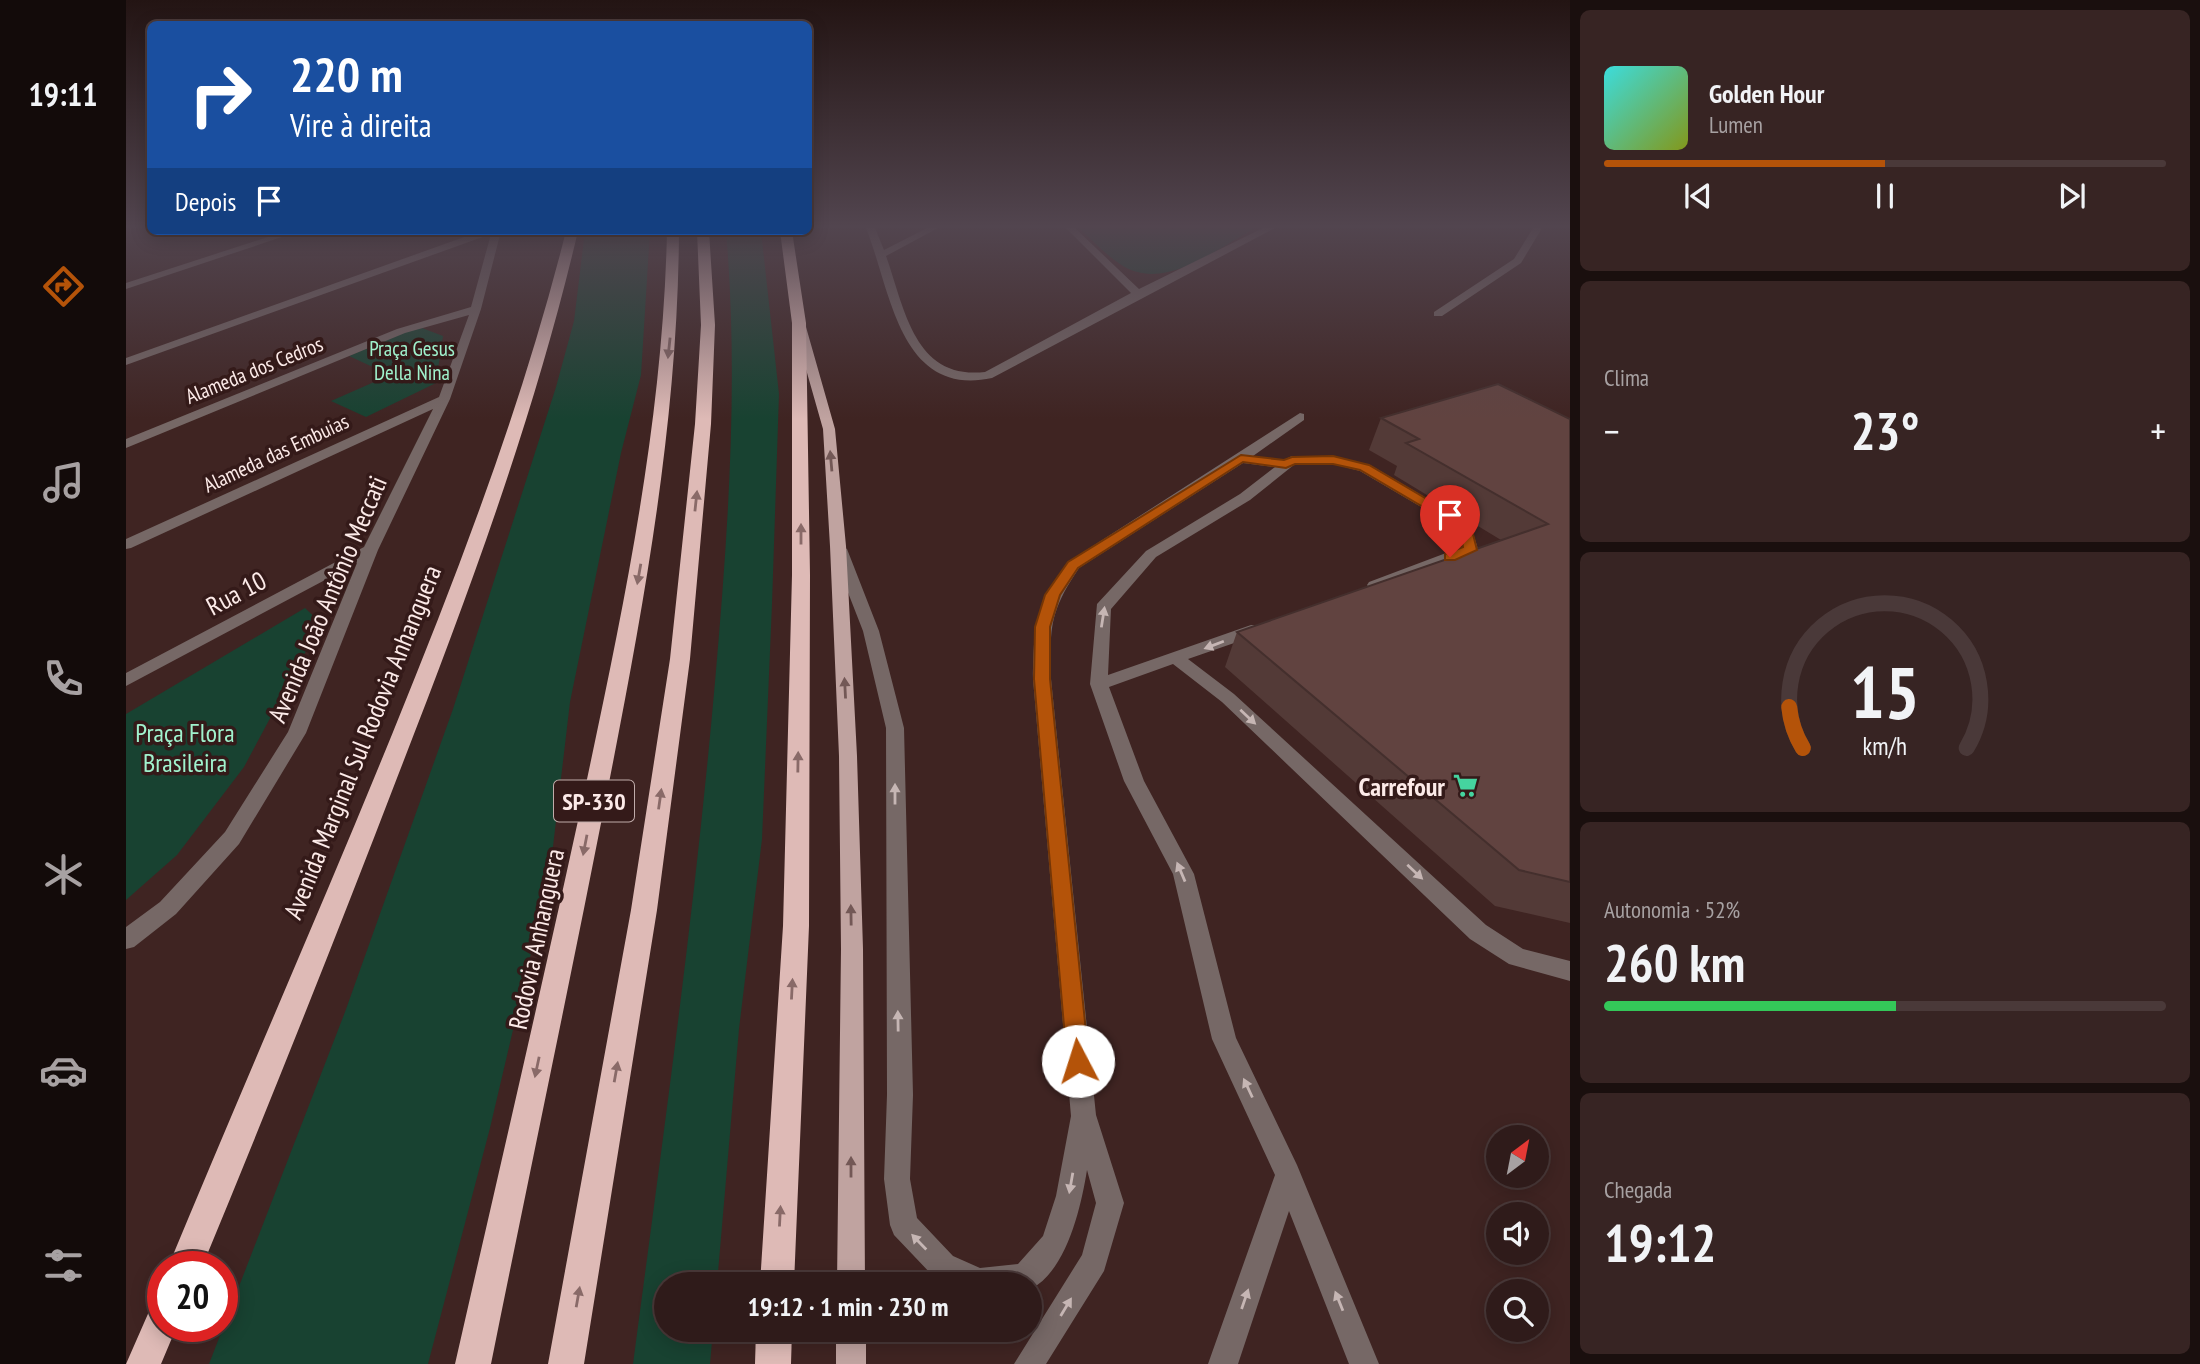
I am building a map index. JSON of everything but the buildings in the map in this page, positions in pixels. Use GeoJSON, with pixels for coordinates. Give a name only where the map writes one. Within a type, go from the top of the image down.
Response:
{"type":"FeatureCollection","features":[{"type":"Feature","properties":{"kind":"highway","name":"Avenida Marginal Sul Rodovia Anhanguera"},"geometry":{"type":"LineString","coordinates":[[192,1251],[273,1063],[477,548],[558,292]]}},
{"type":"Feature","properties":{"kind":"highway","name":"Rodovia Anhanguera"},"geometry":{"type":"LineString","coordinates":[[473,1364],[576,889],[640,570],[659,442],[671,329],[672,292]]}},
{"type":"Feature","properties":{"kind":"highway","name":"SP-330"},"geometry":{"type":"LineString","coordinates":[[566,1364],[644,909],[680,659],[704,411],[708,325],[706,292]]}},
{"type":"Feature","properties":{"kind":"highway"},"geometry":{"type":"LineString","coordinates":[[778,1272],[796,926],[801,549],[799,323],[795,292]]}},
{"type":"Feature","properties":{"kind":"highway"},"geometry":{"type":"LineString","coordinates":[[143,1364],[153,1342]]}},
{"type":"Feature","properties":{"kind":"highway"},"geometry":{"type":"LineString","coordinates":[[773,1364],[774,1342]]}},
{"type":"Feature","properties":{"kind":"main road"},"geometry":{"type":"LineString","coordinates":[[799,323],[829,429],[838,547],[848,756],[852,948],[851,1272]]}},
{"type":"Feature","properties":{"kind":"main road"},"geometry":{"type":"LineString","coordinates":[[851,1342],[851,1364]]}},
{"type":"Feature","properties":{"kind":"street"},"geometry":{"type":"LineString","coordinates":[[126,362],[321,292]]}},
{"type":"Feature","properties":{"kind":"street","name":"Avenida João Antônio Meccati"},"geometry":{"type":"LineString","coordinates":[[126,940],[169,908],[232,838],[297,733],[370,550],[444,399],[480,292]]}},
{"type":"Feature","properties":{"kind":"street"},"geometry":{"type":"LineString","coordinates":[[895,292],[906,328],[924,359],[938,370],[965,378],[988,375],[1143,292]]}},
{"type":"Feature","properties":{"kind":"street"},"geometry":{"type":"LineString","coordinates":[[1438,314],[1472,292]]}},
{"type":"Feature","properties":{"kind":"street","name":"Alameda dos Cedros"},"geometry":{"type":"LineString","coordinates":[[126,444],[401,331],[476,309]]}},
{"type":"Feature","properties":{"kind":"street","name":"Alameda das Embuias"},"geometry":{"type":"LineString","coordinates":[[126,545],[444,399]]}},
{"type":"Feature","properties":{"kind":"street"},"geometry":{"type":"LineString","coordinates":[[1029,1364],[1094,1261],[1110,1203],[1083,1115],[1042,679],[1042,627],[1053,595],[1073,565],[1241,458],[1300,417]]}},
{"type":"Feature","properties":{"kind":"street"},"geometry":{"type":"LineString","coordinates":[[1241,458],[1286,464]]}},
{"type":"Feature","properties":{"kind":"street"},"geometry":{"type":"LineString","coordinates":[[1363,589],[1470,550],[1467,533],[1445,515],[1365,468],[1333,460],[1292,460],[1245,497],[1151,554],[1103,608],[1099,684],[1134,780],[1183,874],[1224,1039],[1288,1174],[1364,1364]]}},
{"type":"Feature","properties":{"kind":"street"},"geometry":{"type":"LineString","coordinates":[[838,547],[871,631],[895,728],[900,1096],[897,1179],[904,1226],[943,1266],[980,1282],[1025,1277],[1054,1244],[1069,1196],[1083,1115]]}},
{"type":"Feature","properties":{"kind":"street","name":"Rua 10"},"geometry":{"type":"LineString","coordinates":[[126,680],[370,550]]}},
{"type":"Feature","properties":{"kind":"street"},"geometry":{"type":"LineString","coordinates":[[1099,684],[1177,659],[1269,624]]}},
{"type":"Feature","properties":{"kind":"street"},"geometry":{"type":"LineString","coordinates":[[1177,659],[1228,698],[1478,932],[1517,957],[1570,971]]}},
{"type":"Feature","properties":{"kind":"street"},"geometry":{"type":"LineString","coordinates":[[1223,1364],[1288,1174]]}},
{"type":"Feature","properties":{"kind":"green space"},"geometry":{"type":"Polygon","coordinates":[[[578,292],[646,292],[641,375],[621,453],[570,702],[550,872],[490,1128],[428,1364],[209,1364],[218,1342],[238,1342],[238,1289],[345,1012],[453,709],[556,387],[574,321],[578,292]]]}},
{"type":"Feature","properties":{"kind":"green space"},"geometry":{"type":"Polygon","coordinates":[[[730,292],[768,292],[779,394],[762,839],[739,1029],[718,1272],[654,1272],[654,1342],[712,1342],[710,1364],[633,1364],[667,1109],[707,767],[728,513],[732,400],[730,292]]]}},
{"type":"Feature","properties":{"kind":"green space","name":"Praça Gesus Della Nina"},"geometry":{"type":"Polygon","coordinates":[[[422,328],[443,336],[436,383],[366,417],[331,401],[390,375],[349,356],[408,331],[422,328]]]}},
{"type":"Feature","properties":{"kind":"green space","name":"Praça Flora Brasileira"},"geometry":{"type":"Polygon","coordinates":[[[305,608],[321,623],[244,767],[177,855],[126,900],[126,714],[305,608]]]}},
{"type":"Feature","properties":{"kind":"place","name":"Carrefour"},"geometry":{"type":"Point","coordinates":[1465,786]}},
{"type":"Feature","properties":{"kind":"route"},"geometry":{"type":"LineString","coordinates":[[1078,1061],[1042,679],[1042,627],[1053,595],[1073,565],[1241,458],[1286,464],[1292,460],[1333,460],[1365,468],[1445,515],[1467,533],[1470,550],[1450,557]]}}]}
